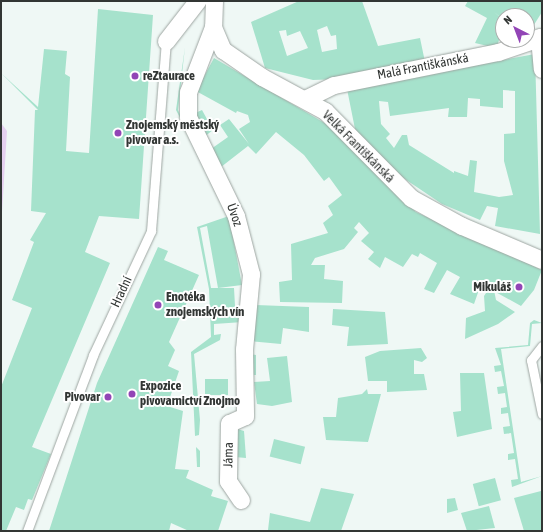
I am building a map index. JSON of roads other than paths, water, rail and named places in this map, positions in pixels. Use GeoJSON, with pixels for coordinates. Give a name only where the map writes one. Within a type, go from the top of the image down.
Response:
{"type":"FeatureCollection","features":[{"type":"Feature","properties":{"kind":"street"},"geometry":{"type":"LineString","coordinates":[[166,41],[197,1]]}},
{"type":"Feature","properties":{"kind":"street","name":"Velká Františkánská"},"geometry":{"type":"LineString","coordinates":[[214,1],[213,27],[224,50],[262,77],[305,99],[341,126],[373,164],[411,198],[462,226],[542,260]]}},
{"type":"Feature","properties":{"kind":"street","name":"Úvoz"},"geometry":{"type":"LineString","coordinates":[[213,27],[188,92],[188,117],[236,216],[251,274],[244,349],[245,416]]}},
{"type":"Feature","properties":{"kind":"street"},"geometry":{"type":"LineString","coordinates":[[541,37],[542,69]]}},
{"type":"Feature","properties":{"kind":"street","name":"Malá Františkánská"},"geometry":{"type":"LineString","coordinates":[[305,99],[334,85],[498,52],[541,37]]}},
{"type":"Feature","properties":{"kind":"street","name":"Jáma"},"geometry":{"type":"LineString","coordinates":[[241,500],[228,481],[230,423],[245,416]]}},
{"type":"Feature","properties":{"kind":"lane","name":"Hradní"},"geometry":{"type":"LineString","coordinates":[[27,531],[92,354],[151,231],[166,41]]}},
{"type":"Feature","properties":{"kind":"lane"},"geometry":{"type":"LineString","coordinates":[[542,346],[531,360],[542,414]]}},
{"type":"Feature","properties":{"kind":"place","name":"reZtaurace"},"geometry":{"type":"Point","coordinates":[135,76]}},
{"type":"Feature","properties":{"kind":"place","name":"Znojemský městský pivovar a.s."},"geometry":{"type":"Point","coordinates":[118,133]}},
{"type":"Feature","properties":{"kind":"place","name":"Mikuláš"},"geometry":{"type":"Point","coordinates":[519,287]}},
{"type":"Feature","properties":{"kind":"place","name":"Enotéka znojemských vín"},"geometry":{"type":"Point","coordinates":[158,305]}},
{"type":"Feature","properties":{"kind":"place","name":"Expozice pivovarnictví Znojmo"},"geometry":{"type":"Point","coordinates":[132,394]}},
{"type":"Feature","properties":{"kind":"place","name":"Pivovar"},"geometry":{"type":"Point","coordinates":[108,397]}}]}
